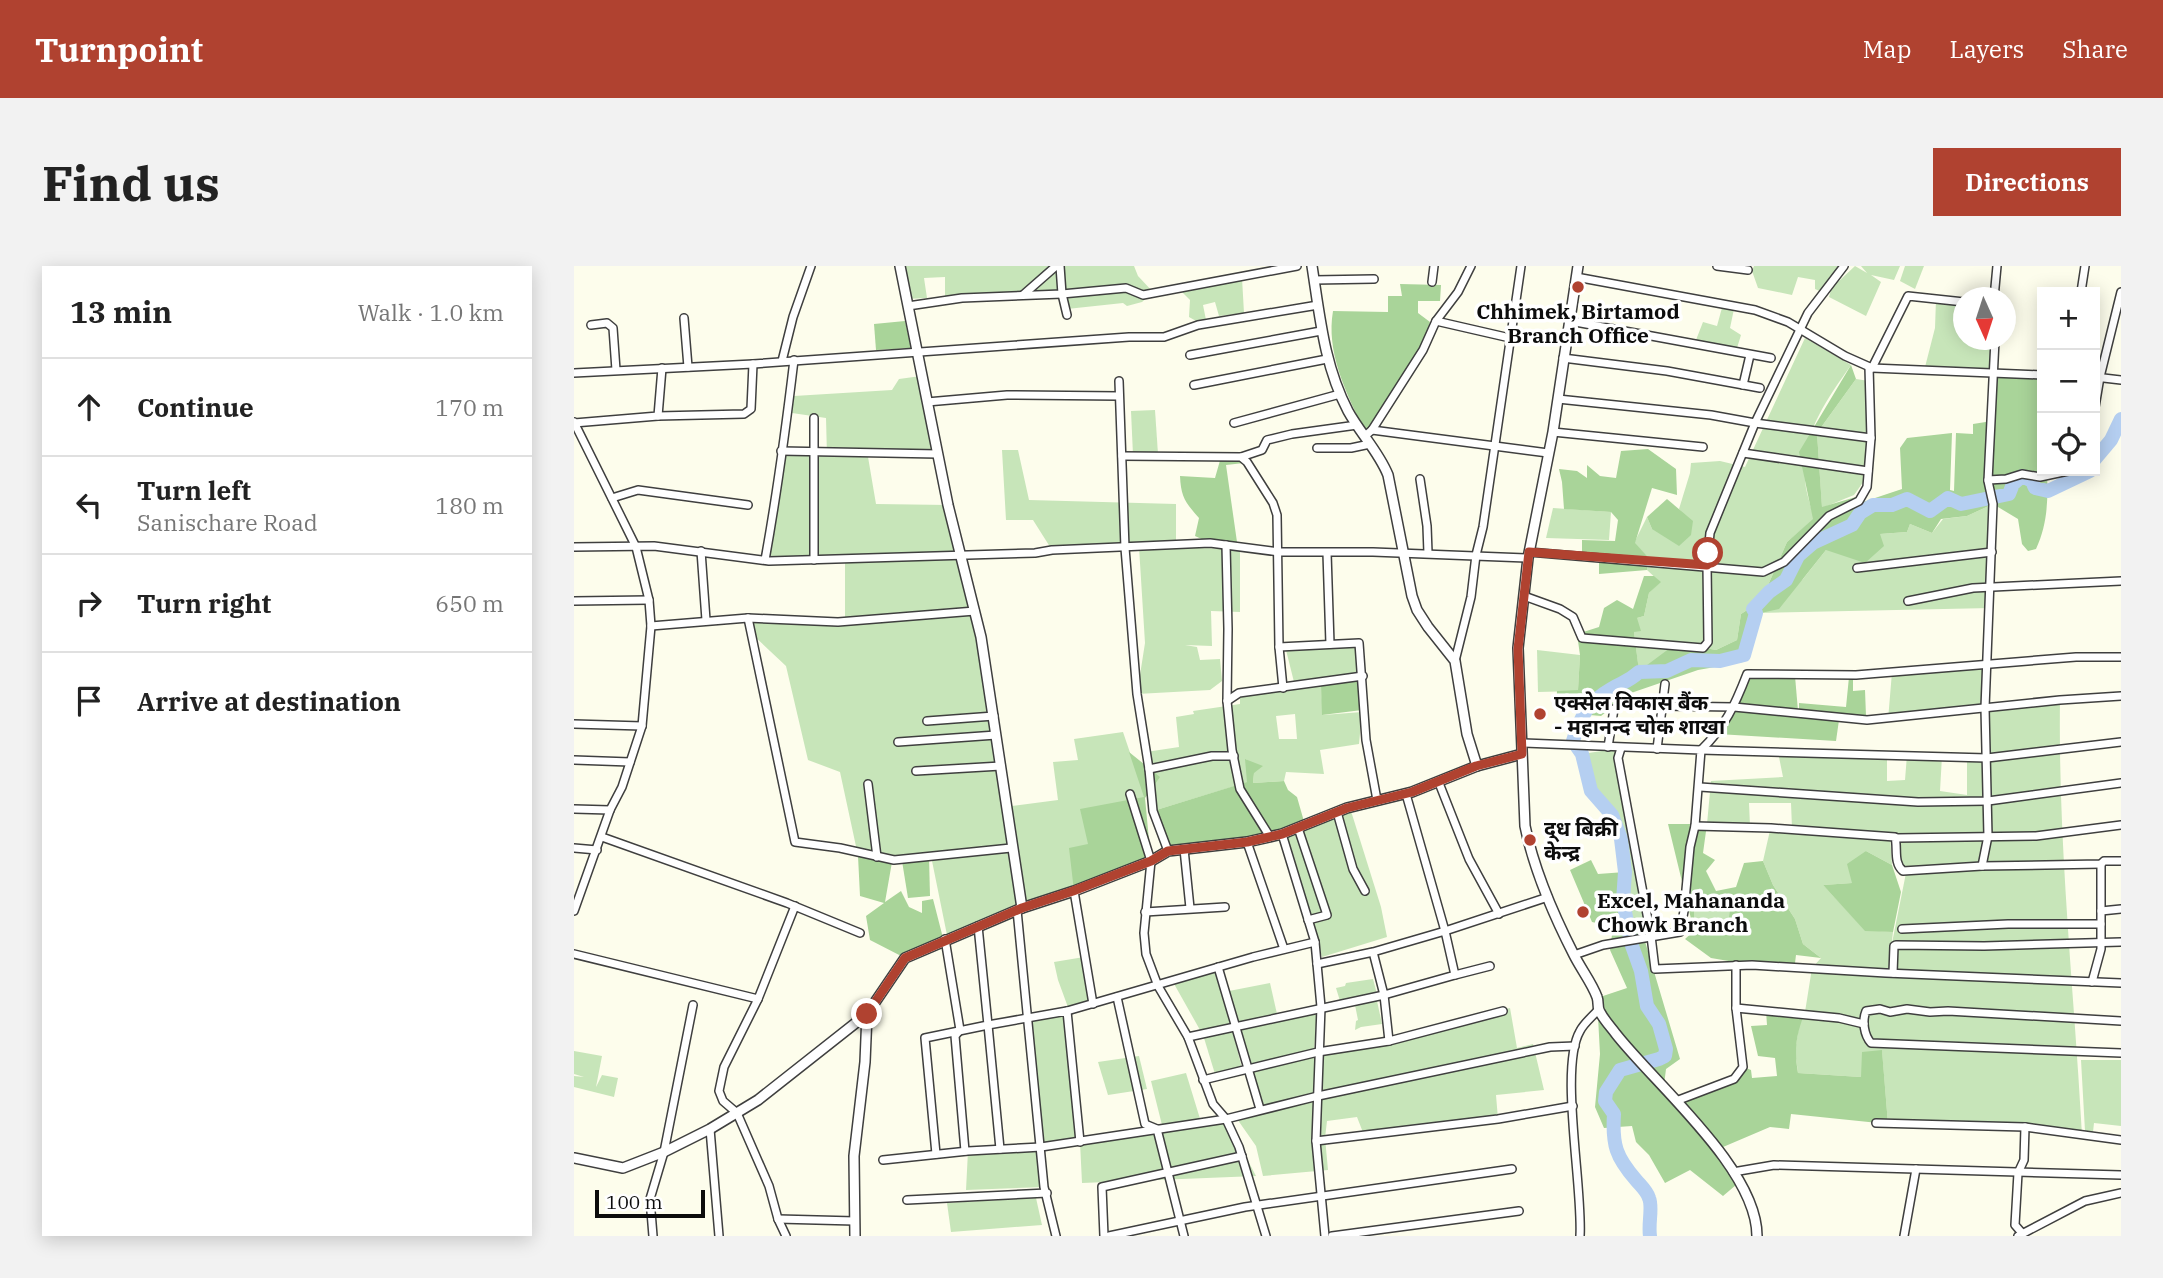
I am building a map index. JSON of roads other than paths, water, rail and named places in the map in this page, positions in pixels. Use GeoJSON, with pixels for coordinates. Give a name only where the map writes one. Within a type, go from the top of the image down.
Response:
{"type":"FeatureCollection","features":[{"type":"Feature","properties":{"kind":"street"},"geometry":{"type":"LineString","coordinates":[[782,361],[793,317],[811,266]]}},
{"type":"Feature","properties":{"kind":"street"},"geometry":{"type":"LineString","coordinates":[[901,266],[948,505],[975,611],[993,716],[1020,909],[1027,1018],[1044,1186],[1056,1236]]}},
{"type":"Feature","properties":{"kind":"street"},"geometry":{"type":"LineString","coordinates":[[1023,295],[1058,266]]}},
{"type":"Feature","properties":{"kind":"street"},"geometry":{"type":"LineString","coordinates":[[1058,266],[1068,315]]}},
{"type":"Feature","properties":{"kind":"street"},"geometry":{"type":"LineString","coordinates":[[908,306],[953,298],[1062,294],[1126,288],[1143,295],[1297,266]]}},
{"type":"Feature","properties":{"kind":"street"},"geometry":{"type":"LineString","coordinates":[[1312,266],[1327,359],[1340,394],[1357,425],[1369,437],[1388,475],[1417,610],[1455,661]]}},
{"type":"Feature","properties":{"kind":"street"},"geometry":{"type":"LineString","coordinates":[[1432,282],[1434,266]]}},
{"type":"Feature","properties":{"kind":"street"},"geometry":{"type":"LineString","coordinates":[[1317,448],[1351,448],[1369,437],[1423,350],[1436,321],[1458,292],[1471,266]]}},
{"type":"Feature","properties":{"kind":"street"},"geometry":{"type":"LineString","coordinates":[[1476,766],[1467,734],[1455,661],[1471,597],[1476,555],[1483,527],[1521,266]]}},
{"type":"Feature","properties":{"kind":"street"},"geometry":{"type":"LineString","coordinates":[[1578,266],[1553,432],[1529,555],[1518,649],[1525,825],[1530,850],[1548,897],[1597,998],[1598,1010],[1635,1058],[1692,1118],[1732,1171],[1753,1210],[1757,1236]]}},
{"type":"Feature","properties":{"kind":"street"},"geometry":{"type":"LineString","coordinates":[[1717,266],[1748,270]]}},
{"type":"Feature","properties":{"kind":"street"},"geometry":{"type":"LineString","coordinates":[[1524,596],[1560,608],[1573,617],[1582,638],[1703,648],[1708,642],[1707,565],[1710,533],[1755,423],[1808,313],[1844,266]]}},
{"type":"Feature","properties":{"kind":"street"},"geometry":{"type":"LineString","coordinates":[[1995,287],[1997,266]]}},
{"type":"Feature","properties":{"kind":"street"},"geometry":{"type":"LineString","coordinates":[[2082,287],[2085,266]]}},
{"type":"Feature","properties":{"kind":"street"},"geometry":{"type":"LineString","coordinates":[[1576,277],[1755,310],[1788,322],[1845,356],[1871,368],[2037,375]]}},
{"type":"Feature","properties":{"kind":"street"},"geometry":{"type":"LineString","coordinates":[[1314,280],[1374,279]]}},
{"type":"Feature","properties":{"kind":"street"},"geometry":{"type":"LineString","coordinates":[[2100,366],[2121,292]]}},
{"type":"Feature","properties":{"kind":"street"},"geometry":{"type":"LineString","coordinates":[[574,547],[654,546],[765,560],[814,560],[1210,543],[1279,552],[1529,555],[1707,565],[1763,572],[1784,562],[1829,516],[1859,501],[1867,487],[1871,438],[1871,368],[1908,296],[1953,301]]}},
{"type":"Feature","properties":{"kind":"street"},"geometry":{"type":"LineString","coordinates":[[574,373],[753,364],[1129,337],[1164,337],[1198,325],[1318,305]]}},
{"type":"Feature","properties":{"kind":"street"},"geometry":{"type":"LineString","coordinates":[[684,318],[688,367]]}},
{"type":"Feature","properties":{"kind":"street"},"geometry":{"type":"LineString","coordinates":[[1436,321],[1510,338]]}},
{"type":"Feature","properties":{"kind":"street"},"geometry":{"type":"LineString","coordinates":[[1570,321],[1771,358]]}},
{"type":"Feature","properties":{"kind":"street"},"geometry":{"type":"LineString","coordinates":[[591,325],[607,323],[613,328],[616,370]]}},
{"type":"Feature","properties":{"kind":"street"},"geometry":{"type":"LineString","coordinates":[[1190,355],[1321,331]]}},
{"type":"Feature","properties":{"kind":"street"},"geometry":{"type":"LineString","coordinates":[[1982,866],[1988,836],[1986,708],[1993,504],[1988,480],[1995,350]]}},
{"type":"Feature","properties":{"kind":"street"},"geometry":{"type":"LineString","coordinates":[[1743,385],[1750,355]]}},
{"type":"Feature","properties":{"kind":"street"},"geometry":{"type":"LineString","coordinates":[[1563,358],[1667,371],[1760,388]]}},
{"type":"Feature","properties":{"kind":"street"},"geometry":{"type":"LineString","coordinates":[[1194,385],[1327,359]]}},
{"type":"Feature","properties":{"kind":"street"},"geometry":{"type":"LineString","coordinates":[[765,560],[776,504],[794,360]]}},
{"type":"Feature","properties":{"kind":"street"},"geometry":{"type":"LineString","coordinates":[[574,911],[610,810],[622,787],[642,726],[651,626],[649,600],[636,547],[574,423],[658,416],[744,414],[751,409],[753,364]]}},
{"type":"Feature","properties":{"kind":"street"},"geometry":{"type":"LineString","coordinates":[[658,416],[662,368]]}},
{"type":"Feature","properties":{"kind":"street"},"geometry":{"type":"LineString","coordinates":[[2100,377],[2121,380]]}},
{"type":"Feature","properties":{"kind":"street"},"geometry":{"type":"LineString","coordinates":[[1119,381],[1125,548],[1137,694],[1153,811],[1168,851]]}},
{"type":"Feature","properties":{"kind":"street"},"geometry":{"type":"LineString","coordinates":[[1234,423],[1340,394]]}},
{"type":"Feature","properties":{"kind":"street"},"geometry":{"type":"LineString","coordinates":[[927,402],[1007,395],[1119,396]]}},
{"type":"Feature","properties":{"kind":"street"},"geometry":{"type":"LineString","coordinates":[[1558,399],[1712,415],[1871,438]]}},
{"type":"Feature","properties":{"kind":"street"},"geometry":{"type":"LineString","coordinates":[[814,418],[814,560]]}},
{"type":"Feature","properties":{"kind":"street"},"geometry":{"type":"LineString","coordinates":[[1122,456],[1241,457],[1262,450],[1268,440],[1314,430],[1357,425]]}},
{"type":"Feature","properties":{"kind":"street"},"geometry":{"type":"LineString","coordinates":[[1553,432],[1703,447]]}},
{"type":"Feature","properties":{"kind":"street"},"geometry":{"type":"LineString","coordinates":[[1369,437],[1548,453]]}},
{"type":"Feature","properties":{"kind":"street"},"geometry":{"type":"LineString","coordinates":[[781,451],[938,454]]}},
{"type":"Feature","properties":{"kind":"street"},"geometry":{"type":"LineString","coordinates":[[1743,453],[1868,471]]}},
{"type":"Feature","properties":{"kind":"street"},"geometry":{"type":"LineString","coordinates":[[1241,457],[1273,503],[1277,515],[1279,647],[1283,688]]}},
{"type":"Feature","properties":{"kind":"street"},"geometry":{"type":"LineString","coordinates":[[1988,480],[2006,479],[2022,474],[2043,476]]}},
{"type":"Feature","properties":{"kind":"street"},"geometry":{"type":"LineString","coordinates":[[1420,480],[1429,553]]}},
{"type":"Feature","properties":{"kind":"street"},"geometry":{"type":"LineString","coordinates":[[612,498],[639,490],[748,505]]}},
{"type":"Feature","properties":{"kind":"street"},"geometry":{"type":"LineString","coordinates":[[1226,545],[1227,701],[1234,756],[1240,789],[1270,837]]}},
{"type":"Feature","properties":{"kind":"street"},"geometry":{"type":"LineString","coordinates":[[701,551],[706,620]]}},
{"type":"Feature","properties":{"kind":"street"},"geometry":{"type":"LineString","coordinates":[[1857,568],[1992,552]]}},
{"type":"Feature","properties":{"kind":"street"},"geometry":{"type":"LineString","coordinates":[[1327,553],[1329,644]]}},
{"type":"Feature","properties":{"kind":"street"},"geometry":{"type":"LineString","coordinates":[[1908,601],[1956,590],[2121,581]]}},
{"type":"Feature","properties":{"kind":"street"},"geometry":{"type":"LineString","coordinates":[[574,601],[649,600]]}},
{"type":"Feature","properties":{"kind":"street"},"geometry":{"type":"LineString","coordinates":[[651,626],[748,618],[838,622],[975,611]]}},
{"type":"Feature","properties":{"kind":"street"},"geometry":{"type":"LineString","coordinates":[[748,618],[795,842],[840,848],[894,860],[1011,848]]}},
{"type":"Feature","properties":{"kind":"street"},"geometry":{"type":"LineString","coordinates":[[1279,647],[1359,643],[1366,740],[1377,800]]}},
{"type":"Feature","properties":{"kind":"street"},"geometry":{"type":"LineString","coordinates":[[1574,955],[1603,945],[1680,932],[1700,787],[1701,750],[1718,734],[1734,708],[1747,674],[1856,675],[2076,657],[2121,657]]}},
{"type":"Feature","properties":{"kind":"street"},"geometry":{"type":"LineString","coordinates":[[1227,701],[1240,693],[1363,676]]}},
{"type":"Feature","properties":{"kind":"street"},"geometry":{"type":"LineString","coordinates":[[1657,749],[1665,684]]}},
{"type":"Feature","properties":{"kind":"street"},"geometry":{"type":"LineString","coordinates":[[1662,706],[1734,708],[1867,720],[2121,696]]}},
{"type":"Feature","properties":{"kind":"street"},"geometry":{"type":"LineString","coordinates":[[1608,747],[1614,709]]}},
{"type":"Feature","properties":{"kind":"street"},"geometry":{"type":"LineString","coordinates":[[927,721],[993,716]]}},
{"type":"Feature","properties":{"kind":"street"},"geometry":{"type":"LineString","coordinates":[[574,724],[642,726]]}},
{"type":"Feature","properties":{"kind":"street"},"geometry":{"type":"LineString","coordinates":[[898,742],[996,735]]}},
{"type":"Feature","properties":{"kind":"street"},"geometry":{"type":"LineString","coordinates":[[1522,743],[1987,758],[2121,742]]}},
{"type":"Feature","properties":{"kind":"street"},"geometry":{"type":"LineString","coordinates":[[1621,748],[1618,758],[1655,968],[1736,965],[1803,967],[1893,974],[2121,983]]}},
{"type":"Feature","properties":{"kind":"street"},"geometry":{"type":"LineString","coordinates":[[574,1158],[623,1167],[664,1152],[710,1129],[758,1100],[867,1014],[905,958],[946,939],[1151,861],[1168,851],[1247,842],[1282,834],[1336,813],[1439,783],[1476,766],[1522,754]]}},
{"type":"Feature","properties":{"kind":"street"},"geometry":{"type":"LineString","coordinates":[[1149,769],[1212,756],[1234,756]]}},
{"type":"Feature","properties":{"kind":"street"},"geometry":{"type":"LineString","coordinates":[[574,760],[630,762]]}},
{"type":"Feature","properties":{"kind":"street"},"geometry":{"type":"LineString","coordinates":[[916,771],[1000,766]]}},
{"type":"Feature","properties":{"kind":"street"},"geometry":{"type":"LineString","coordinates":[[1439,783],[1469,859],[1499,914]]}},
{"type":"Feature","properties":{"kind":"street"},"geometry":{"type":"LineString","coordinates":[[1700,787],[1918,802],[1988,801],[2121,783]]}},
{"type":"Feature","properties":{"kind":"street"},"geometry":{"type":"LineString","coordinates":[[868,784],[877,857]]}},
{"type":"Feature","properties":{"kind":"street"},"geometry":{"type":"LineString","coordinates":[[1130,794],[1151,861],[1145,912],[1146,954],[1158,986],[1188,1037],[1213,1104],[1226,1118],[1242,1156],[1266,1236]]}},
{"type":"Feature","properties":{"kind":"street"},"geometry":{"type":"LineString","coordinates":[[1406,794],[1455,975]]}},
{"type":"Feature","properties":{"kind":"street"},"geometry":{"type":"LineString","coordinates":[[574,809],[610,810]]}},
{"type":"Feature","properties":{"kind":"street"},"geometry":{"type":"LineString","coordinates":[[1336,813],[1353,869],[1365,891]]}},
{"type":"Feature","properties":{"kind":"street"},"geometry":{"type":"LineString","coordinates":[[1695,826],[1771,828],[1897,838],[2036,836],[2121,825]]}},
{"type":"Feature","properties":{"kind":"street"},"geometry":{"type":"LineString","coordinates":[[1298,828],[1327,915],[1308,920]]}},
{"type":"Feature","properties":{"kind":"street"},"geometry":{"type":"LineString","coordinates":[[1282,834],[1315,943],[1321,1007],[1316,1141],[1325,1236]]}},
{"type":"Feature","properties":{"kind":"street"},"geometry":{"type":"LineString","coordinates":[[602,837],[795,906],[860,933]]}},
{"type":"Feature","properties":{"kind":"street"},"geometry":{"type":"LineString","coordinates":[[1897,838],[1897,860],[1903,871],[2121,861]]}},
{"type":"Feature","properties":{"kind":"street"},"geometry":{"type":"LineString","coordinates":[[1247,842],[1284,949]]}},
{"type":"Feature","properties":{"kind":"street"},"geometry":{"type":"LineString","coordinates":[[574,848],[597,849]]}},
{"type":"Feature","properties":{"kind":"street"},"geometry":{"type":"LineString","coordinates":[[1184,849],[1190,908]]}},
{"type":"Feature","properties":{"kind":"street"},"geometry":{"type":"LineString","coordinates":[[2092,982],[2101,941],[2101,864]]}},
{"type":"Feature","properties":{"kind":"street"},"geometry":{"type":"LineString","coordinates":[[1073,891],[1093,1004]]}},
{"type":"Feature","properties":{"kind":"street"},"geometry":{"type":"LineString","coordinates":[[1317,964],[1373,952],[1548,897]]}},
{"type":"Feature","properties":{"kind":"street"},"geometry":{"type":"LineString","coordinates":[[786,1236],[778,1219],[769,1186],[737,1113],[723,1101],[720,1082],[724,1067],[758,999],[795,906]]}},
{"type":"Feature","properties":{"kind":"street"},"geometry":{"type":"LineString","coordinates":[[1145,912],[1226,907]]}},
{"type":"Feature","properties":{"kind":"street"},"geometry":{"type":"LineString","coordinates":[[2101,911],[2121,909]]}},
{"type":"Feature","properties":{"kind":"street"},"geometry":{"type":"LineString","coordinates":[[1902,929],[2008,924],[2101,925]]}},
{"type":"Feature","properties":{"kind":"street"},"geometry":{"type":"LineString","coordinates":[[978,926],[1000,1149]]}},
{"type":"Feature","properties":{"kind":"street"},"geometry":{"type":"LineString","coordinates":[[946,939],[960,1030],[955,1036],[965,1151]]}},
{"type":"Feature","properties":{"kind":"street"},"geometry":{"type":"LineString","coordinates":[[1893,974],[1896,945],[1984,946],[2121,942]]}},
{"type":"Feature","properties":{"kind":"street"},"geometry":{"type":"LineString","coordinates":[[936,1154],[925,1038],[1093,1004],[1218,967],[1315,943]]}},
{"type":"Feature","properties":{"kind":"street"},"geometry":{"type":"LineString","coordinates":[[1373,952],[1384,995],[1389,1041]]}},
{"type":"Feature","properties":{"kind":"street"},"geometry":{"type":"LineString","coordinates":[[574,954],[758,999]]}},
{"type":"Feature","properties":{"kind":"street"},"geometry":{"type":"LineString","coordinates":[[1675,1101],[1734,1079],[1743,1067],[1736,1008],[1736,965]]}},
{"type":"Feature","properties":{"kind":"street"},"geometry":{"type":"LineString","coordinates":[[1188,1037],[1384,995],[1490,966]]}},
{"type":"Feature","properties":{"kind":"street"},"geometry":{"type":"LineString","coordinates":[[1218,967],[1260,1110]]}},
{"type":"Feature","properties":{"kind":"street"},"geometry":{"type":"LineString","coordinates":[[1116,997],[1145,1124],[1157,1129]]}},
{"type":"Feature","properties":{"kind":"street"},"geometry":{"type":"LineString","coordinates":[[653,1236],[650,1199],[664,1152],[694,1005]]}},
{"type":"Feature","properties":{"kind":"street"},"geometry":{"type":"LineString","coordinates":[[1736,1008],[1839,1018],[1864,1024]]}},
{"type":"Feature","properties":{"kind":"street"},"geometry":{"type":"LineString","coordinates":[[2121,1021],[1907,1009],[1890,1012],[1880,1009],[1866,1011],[1863,1018],[1871,1043],[2121,1053]]}},
{"type":"Feature","properties":{"kind":"street"},"geometry":{"type":"LineString","coordinates":[[1067,1010],[1080,1142]]}},
{"type":"Feature","properties":{"kind":"street"},"geometry":{"type":"LineString","coordinates":[[1580,1236],[1581,1210],[1571,1072],[1579,1031],[1598,1010]]}},
{"type":"Feature","properties":{"kind":"street"},"geometry":{"type":"LineString","coordinates":[[1203,1080],[1318,1052],[1389,1041],[1503,1011]]}},
{"type":"Feature","properties":{"kind":"street"},"geometry":{"type":"LineString","coordinates":[[857,1236],[853,1189],[854,1156],[865,1062],[867,1014]]}},
{"type":"Feature","properties":{"kind":"street"},"geometry":{"type":"LineString","coordinates":[[883,1160],[965,1151],[1041,1147],[1226,1118],[1550,1047],[1575,1045]]}},
{"type":"Feature","properties":{"kind":"street"},"geometry":{"type":"LineString","coordinates":[[1316,1141],[1498,1119],[1573,1106]]}},
{"type":"Feature","properties":{"kind":"street"},"geometry":{"type":"LineString","coordinates":[[1877,1123],[2025,1127],[2121,1140]]}},
{"type":"Feature","properties":{"kind":"street"},"geometry":{"type":"LineString","coordinates":[[2025,1127],[2024,1160],[2018,1173],[2015,1225],[2020,1235],[2085,1202],[2121,1193]]}},
{"type":"Feature","properties":{"kind":"street"},"geometry":{"type":"LineString","coordinates":[[710,1129],[719,1236]]}},
{"type":"Feature","properties":{"kind":"street"},"geometry":{"type":"LineString","coordinates":[[1157,1129],[1184,1236]]}},
{"type":"Feature","properties":{"kind":"street"},"geometry":{"type":"LineString","coordinates":[[1242,1156],[1102,1186],[1107,1236],[1257,1205],[1512,1169]]}},
{"type":"Feature","properties":{"kind":"street"},"geometry":{"type":"LineString","coordinates":[[1732,1171],[1774,1165],[2121,1175]]}},
{"type":"Feature","properties":{"kind":"street"},"geometry":{"type":"LineString","coordinates":[[1905,1236],[1916,1169]]}},
{"type":"Feature","properties":{"kind":"street"},"geometry":{"type":"LineString","coordinates":[[907,1200],[1047,1193]]}},
{"type":"Feature","properties":{"kind":"street"},"geometry":{"type":"LineString","coordinates":[[1332,1236],[1519,1211]]}},
{"type":"Feature","properties":{"kind":"street"},"geometry":{"type":"LineString","coordinates":[[778,1219],[855,1221]]}},
{"type":"Feature","properties":{"kind":"waterway"},"geometry":{"type":"LineString","coordinates":[[2100,453],[2111,440],[2121,419]]}},
{"type":"Feature","properties":{"kind":"waterway"},"geometry":{"type":"LineString","coordinates":[[1650,1236],[1649,1198],[1620,1157],[1615,1142],[1614,1114],[1605,1101],[1606,1092],[1620,1070],[1659,1059],[1665,1056],[1666,1049],[1659,1024],[1647,1006],[1641,971],[1631,943],[1623,901],[1625,872],[1621,839],[1612,815],[1591,791],[1582,754],[1573,741],[1582,717],[1596,699],[1639,672],[1667,671],[1691,660],[1720,661],[1744,655],[1756,613],[1753,609],[1769,592],[1786,580],[1798,556],[1813,543],[1852,525],[1860,513],[1873,505],[1892,505],[1907,499],[1930,511],[1948,498],[1961,504],[2009,494],[2013,484],[2022,476],[2032,481],[2035,488],[2048,491],[2080,476]]}},
{"type":"Feature","properties":{"kind":"place","name":"Chhimek, Birtamod Branch Office"},"geometry":{"type":"Point","coordinates":[1578,287]}},
{"type":"Feature","properties":{"kind":"place","name":"एक्सेल विकास बैंक - महानन्द चोक शाखा"},"geometry":{"type":"Point","coordinates":[1540,714]}},
{"type":"Feature","properties":{"kind":"place","name":"दूध बिक्री केन्द्र"},"geometry":{"type":"Point","coordinates":[1530,840]}},
{"type":"Feature","properties":{"kind":"place","name":"Excel, Mahananda Chowk Branch"},"geometry":{"type":"Point","coordinates":[1583,912]}}]}
